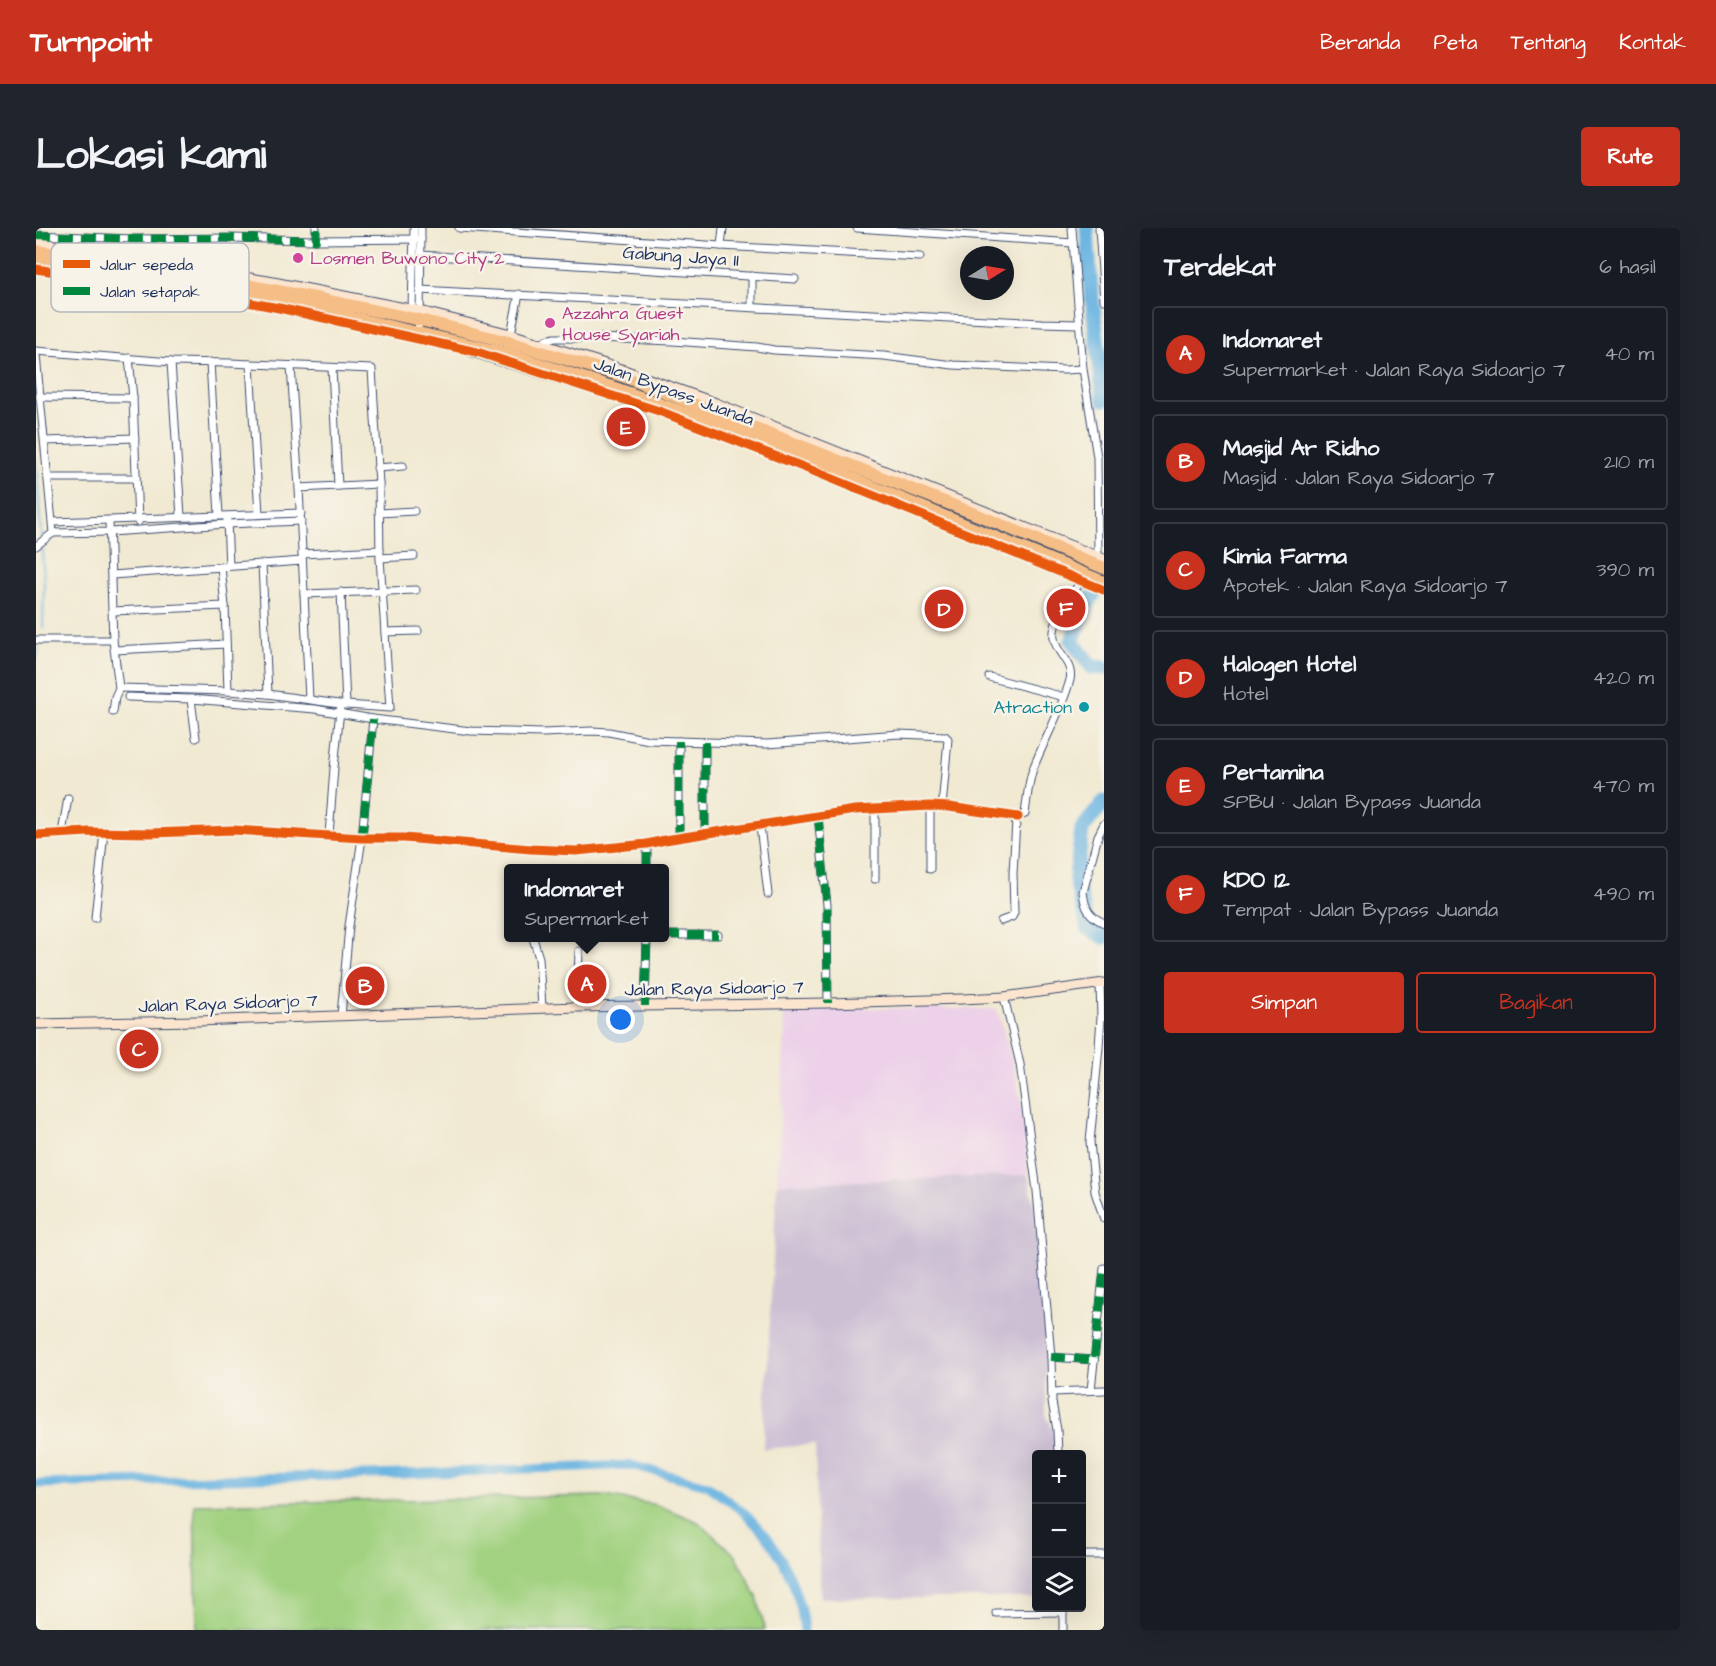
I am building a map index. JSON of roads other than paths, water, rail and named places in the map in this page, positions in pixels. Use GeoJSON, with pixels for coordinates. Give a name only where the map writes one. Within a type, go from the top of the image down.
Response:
{"type":"FeatureCollection","features":[{"type":"Feature","properties":{"kind":"highway","name":"Jalan Bypass Juanda"},"geometry":{"type":"LineString","coordinates":[[36,251],[51,254]]}},
{"type":"Feature","properties":{"kind":"highway","name":"Jalan Bypass Juanda"},"geometry":{"type":"LineString","coordinates":[[36,261],[51,262]]}},
{"type":"Feature","properties":{"kind":"highway","name":"Jalan Bypass Juanda"},"geometry":{"type":"LineString","coordinates":[[249,282],[323,295],[417,318],[505,353],[761,436],[850,461],[1003,522],[1095,568],[1103,588]]}},
{"type":"Feature","properties":{"kind":"highway","name":"Jalan Bypass Juanda"},"geometry":{"type":"LineString","coordinates":[[249,299],[392,329],[417,318]]}},
{"type":"Feature","properties":{"kind":"highway","name":"Jalan Bypass Juanda"},"geometry":{"type":"LineString","coordinates":[[761,436],[836,477],[993,540],[1095,568]]}},
{"type":"Feature","properties":{"kind":"main road"},"geometry":{"type":"LineString","coordinates":[[37,236],[60,243]]}},
{"type":"Feature","properties":{"kind":"main road"},"geometry":{"type":"LineString","coordinates":[[36,269],[51,271]]}},
{"type":"Feature","properties":{"kind":"main road"},"geometry":{"type":"LineString","coordinates":[[417,318],[511,334],[624,370],[716,403],[761,436]]}},
{"type":"Feature","properties":{"kind":"main road"},"geometry":{"type":"LineString","coordinates":[[392,329],[477,352],[659,411],[761,436]]}},
{"type":"Feature","properties":{"kind":"main road","name":"Jalan Raya Sidoarjo 7"},"geometry":{"type":"LineString","coordinates":[[36,1024],[197,1021],[577,1007],[828,1003],[1004,997],[1102,983]]}},
{"type":"Feature","properties":{"kind":"street"},"geometry":{"type":"LineString","coordinates":[[221,228],[221,238]]}},
{"type":"Feature","properties":{"kind":"street"},"geometry":{"type":"LineString","coordinates":[[316,228],[316,240]]}},
{"type":"Feature","properties":{"kind":"street"},"geometry":{"type":"LineString","coordinates":[[414,228],[421,255],[417,318]]}},
{"type":"Feature","properties":{"kind":"street"},"geometry":{"type":"LineString","coordinates":[[417,318],[417,239],[421,228]]}},
{"type":"Feature","properties":{"kind":"street"},"geometry":{"type":"LineString","coordinates":[[459,228],[920,257]]}},
{"type":"Feature","properties":{"kind":"street"},"geometry":{"type":"LineString","coordinates":[[721,246],[723,228]]}},
{"type":"Feature","properties":{"kind":"street"},"geometry":{"type":"LineString","coordinates":[[857,228],[1073,243]]}},
{"type":"Feature","properties":{"kind":"street"},"geometry":{"type":"LineString","coordinates":[[36,836],[63,833],[233,830],[415,839],[576,851],[647,844],[855,810],[930,806],[1018,817],[1025,814],[1032,772],[1058,717],[1071,671],[1056,648],[1053,634],[1058,620],[1095,568],[1097,457],[1083,369],[1072,228]]}},
{"type":"Feature","properties":{"kind":"street"},"geometry":{"type":"LineString","coordinates":[[1100,228],[1104,300]]}},
{"type":"Feature","properties":{"kind":"street"},"geometry":{"type":"LineString","coordinates":[[37,236],[132,239],[417,239]]}},
{"type":"Feature","properties":{"kind":"street","name":"Gabung Jaya II"},"geometry":{"type":"LineString","coordinates":[[421,255],[795,279]]}},
{"type":"Feature","properties":{"kind":"street"},"geometry":{"type":"LineString","coordinates":[[752,276],[752,307]]}},
{"type":"Feature","properties":{"kind":"street"},"geometry":{"type":"LineString","coordinates":[[420,290],[1079,324]]}},
{"type":"Feature","properties":{"kind":"street"},"geometry":{"type":"LineString","coordinates":[[511,334],[519,294]]}},
{"type":"Feature","properties":{"kind":"street"},"geometry":{"type":"LineString","coordinates":[[542,345],[546,340],[555,338],[597,338],[849,353],[953,365],[1055,370],[1083,369]]}},
{"type":"Feature","properties":{"kind":"street"},"geometry":{"type":"LineString","coordinates":[[51,536],[53,522],[36,353],[171,362],[372,369],[379,484],[380,554],[390,708],[344,705],[268,694],[228,691],[119,688]]}},
{"type":"Feature","properties":{"kind":"street"},"geometry":{"type":"LineString","coordinates":[[129,358],[139,530]]}},
{"type":"Feature","properties":{"kind":"street"},"geometry":{"type":"LineString","coordinates":[[171,362],[181,517]]}},
{"type":"Feature","properties":{"kind":"street"},"geometry":{"type":"LineString","coordinates":[[210,362],[223,515],[227,524],[229,566]]}},
{"type":"Feature","properties":{"kind":"street"},"geometry":{"type":"LineString","coordinates":[[250,364],[259,514]]}},
{"type":"Feature","properties":{"kind":"street"},"geometry":{"type":"LineString","coordinates":[[291,366],[301,517],[309,699]]}},
{"type":"Feature","properties":{"kind":"street"},"geometry":{"type":"LineString","coordinates":[[332,368],[338,486]]}},
{"type":"Feature","properties":{"kind":"street"},"geometry":{"type":"LineString","coordinates":[[40,397],[133,398]]}},
{"type":"Feature","properties":{"kind":"street"},"geometry":{"type":"LineString","coordinates":[[45,441],[135,438]]}},
{"type":"Feature","properties":{"kind":"street"},"geometry":{"type":"LineString","coordinates":[[377,468],[403,466]]}},
{"type":"Feature","properties":{"kind":"street"},"geometry":{"type":"LineString","coordinates":[[48,478],[136,478]]}},
{"type":"Feature","properties":{"kind":"street"},"geometry":{"type":"LineString","coordinates":[[299,488],[379,484]]}},
{"type":"Feature","properties":{"kind":"street"},"geometry":{"type":"LineString","coordinates":[[379,513],[414,511]]}},
{"type":"Feature","properties":{"kind":"street"},"geometry":{"type":"LineString","coordinates":[[53,522],[259,514],[301,517]]}},
{"type":"Feature","properties":{"kind":"street"},"geometry":{"type":"LineString","coordinates":[[38,545],[51,536],[301,517]]}},
{"type":"Feature","properties":{"kind":"street"},"geometry":{"type":"LineString","coordinates":[[109,521],[113,640],[119,688],[113,712]]}},
{"type":"Feature","properties":{"kind":"street"},"geometry":{"type":"LineString","coordinates":[[112,574],[262,564],[302,557],[380,554],[414,556]]}},
{"type":"Feature","properties":{"kind":"street"},"geometry":{"type":"LineString","coordinates":[[262,564],[268,694]]}},
{"type":"Feature","properties":{"kind":"street"},"geometry":{"type":"LineString","coordinates":[[221,567],[228,691]]}},
{"type":"Feature","properties":{"kind":"street"},"geometry":{"type":"LineString","coordinates":[[304,594],[416,590]]}},
{"type":"Feature","properties":{"kind":"street"},"geometry":{"type":"LineString","coordinates":[[329,835],[339,714],[344,705],[341,592]]}},
{"type":"Feature","properties":{"kind":"street"},"geometry":{"type":"LineString","coordinates":[[113,611],[225,606]]}},
{"type":"Feature","properties":{"kind":"street"},"geometry":{"type":"LineString","coordinates":[[385,632],[418,630]]}},
{"type":"Feature","properties":{"kind":"street"},"geometry":{"type":"LineString","coordinates":[[36,640],[113,640]]}},
{"type":"Feature","properties":{"kind":"street"},"geometry":{"type":"LineString","coordinates":[[115,650],[225,644]]}},
{"type":"Feature","properties":{"kind":"street"},"geometry":{"type":"LineString","coordinates":[[989,677],[1064,697]]}},
{"type":"Feature","properties":{"kind":"street"},"geometry":{"type":"LineString","coordinates":[[128,697],[191,699],[315,709],[373,719],[471,731],[542,733],[592,731],[649,740],[767,744],[899,734],[945,736],[948,739],[942,807]]}},
{"type":"Feature","properties":{"kind":"street"},"geometry":{"type":"LineString","coordinates":[[191,699],[196,738]]}},
{"type":"Feature","properties":{"kind":"street"},"geometry":{"type":"LineString","coordinates":[[341,1016],[362,838],[373,719]]}},
{"type":"Feature","properties":{"kind":"street"},"geometry":{"type":"LineString","coordinates":[[679,741],[679,838]]}},
{"type":"Feature","properties":{"kind":"street"},"geometry":{"type":"LineString","coordinates":[[705,742],[705,835]]}},
{"type":"Feature","properties":{"kind":"street"},"geometry":{"type":"LineString","coordinates":[[63,833],[68,798]]}},
{"type":"Feature","properties":{"kind":"street"},"geometry":{"type":"LineString","coordinates":[[930,806],[930,869]]}},
{"type":"Feature","properties":{"kind":"street"},"geometry":{"type":"LineString","coordinates":[[875,809],[875,879]]}},
{"type":"Feature","properties":{"kind":"street"},"geometry":{"type":"LineString","coordinates":[[818,816],[827,912],[828,1003]]}},
{"type":"Feature","properties":{"kind":"street"},"geometry":{"type":"LineString","coordinates":[[1001,921],[1014,914],[1015,824],[1018,817]]}},
{"type":"Feature","properties":{"kind":"street"},"geometry":{"type":"LineString","coordinates":[[1104,824],[1098,836],[1083,892],[1091,915],[1104,923]]}},
{"type":"Feature","properties":{"kind":"street"},"geometry":{"type":"LineString","coordinates":[[760,826],[768,894]]}},
{"type":"Feature","properties":{"kind":"street"},"geometry":{"type":"LineString","coordinates":[[95,918],[104,832]]}},
{"type":"Feature","properties":{"kind":"street"},"geometry":{"type":"LineString","coordinates":[[647,844],[647,864]]}},
{"type":"Feature","properties":{"kind":"street"},"geometry":{"type":"LineString","coordinates":[[669,935],[718,935]]}},
{"type":"Feature","properties":{"kind":"street"},"geometry":{"type":"LineString","coordinates":[[534,942],[539,957],[542,1008]]}},
{"type":"Feature","properties":{"kind":"street"},"geometry":{"type":"LineString","coordinates":[[645,1006],[647,942]]}},
{"type":"Feature","properties":{"kind":"street"},"geometry":{"type":"LineString","coordinates":[[577,1007],[579,951]]}},
{"type":"Feature","properties":{"kind":"street"},"geometry":{"type":"LineString","coordinates":[[1102,983],[1099,1047],[1090,1142],[1095,1192],[1104,1219]]}},
{"type":"Feature","properties":{"kind":"street"},"geometry":{"type":"LineString","coordinates":[[1004,997],[1020,1065],[1037,1191],[1051,1357],[1052,1402],[1058,1434],[1058,1450]]}},
{"type":"Feature","properties":{"kind":"street"},"geometry":{"type":"LineString","coordinates":[[1091,1390],[1104,1268]]}},
{"type":"Feature","properties":{"kind":"street"},"geometry":{"type":"LineString","coordinates":[[1051,1357],[1094,1360]]}},
{"type":"Feature","properties":{"kind":"street"},"geometry":{"type":"LineString","coordinates":[[1052,1392],[1104,1390]]}},
{"type":"Feature","properties":{"kind":"street"},"geometry":{"type":"LineString","coordinates":[[1086,1555],[1104,1555]]}},
{"type":"Feature","properties":{"kind":"street"},"geometry":{"type":"LineString","coordinates":[[996,1613],[1032,1611]]}},
{"type":"Feature","properties":{"kind":"street"},"geometry":{"type":"LineString","coordinates":[[1063,1612],[1063,1630]]}},
{"type":"Feature","properties":{"kind":"waterway"},"geometry":{"type":"LineString","coordinates":[[1087,228],[1091,290],[1104,399]]}},
{"type":"Feature","properties":{"kind":"waterway"},"geometry":{"type":"LineString","coordinates":[[36,459],[44,582],[43,627]]}},
{"type":"Feature","properties":{"kind":"waterway"},"geometry":{"type":"LineString","coordinates":[[1104,574],[1072,641],[1092,667],[1104,668]]}},
{"type":"Feature","properties":{"kind":"waterway"},"geometry":{"type":"LineString","coordinates":[[36,660],[39,647]]}},
{"type":"Feature","properties":{"kind":"waterway"},"geometry":{"type":"LineString","coordinates":[[1104,802],[1082,829],[1076,879],[1088,928],[1104,937]]}},
{"type":"Feature","properties":{"kind":"waterway"},"geometry":{"type":"LineString","coordinates":[[36,1484],[631,1465],[707,1485],[746,1514],[768,1538],[781,1558],[793,1583],[801,1609],[804,1630]]}},
{"type":"Feature","properties":{"kind":"place","name":"Losmen Buwono City 2"},"geometry":{"type":"Point","coordinates":[298,258]}},
{"type":"Feature","properties":{"kind":"place","name":"Azzahra Guest House Syariah"},"geometry":{"type":"Point","coordinates":[550,323]}},
{"type":"Feature","properties":{"kind":"place","name":"Pertamina"},"geometry":{"type":"Point","coordinates":[626,427]}},
{"type":"Feature","properties":{"kind":"place","name":"KDO 12"},"geometry":{"type":"Point","coordinates":[1066,608]}},
{"type":"Feature","properties":{"kind":"place","name":"Halogen Hotel"},"geometry":{"type":"Point","coordinates":[944,609]}},
{"type":"Feature","properties":{"kind":"place","name":"Atraction"},"geometry":{"type":"Point","coordinates":[1084,707]}},
{"type":"Feature","properties":{"kind":"place","name":"Indomaret"},"geometry":{"type":"Point","coordinates":[587,984]}},
{"type":"Feature","properties":{"kind":"place","name":"Masjid Ar Ridho"},"geometry":{"type":"Point","coordinates":[365,986]}},
{"type":"Feature","properties":{"kind":"place","name":"Kimia Farma"},"geometry":{"type":"Point","coordinates":[139,1049]}}]}
